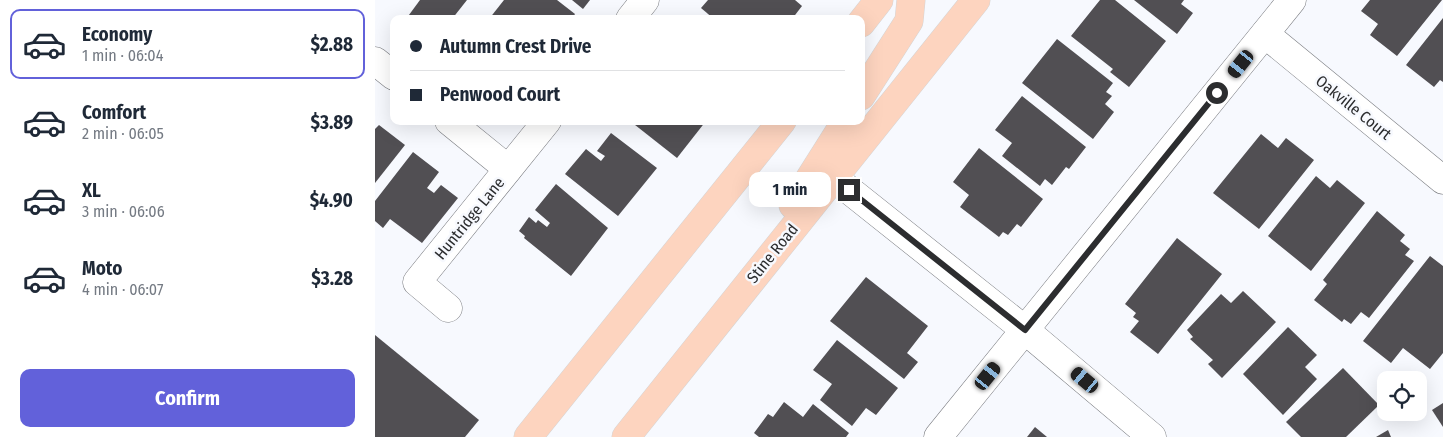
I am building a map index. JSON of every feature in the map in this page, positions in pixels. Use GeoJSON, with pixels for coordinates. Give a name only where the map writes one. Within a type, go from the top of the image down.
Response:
{"type":"FeatureCollection","features":[{"type":"Feature","properties":{"kind":"main road"},"geometry":{"type":"LineString","coordinates":[[865,18],[879,0]]}},
{"type":"Feature","properties":{"kind":"main road"},"geometry":{"type":"LineString","coordinates":[[865,90],[909,21],[911,0]]}},
{"type":"Feature","properties":{"kind":"main road","name":"Stine Road"},"geometry":{"type":"LineString","coordinates":[[626,437],[734,299],[834,178],[976,0]]}},
{"type":"Feature","properties":{"kind":"main road"},"geometry":{"type":"LineString","coordinates":[[528,437],[779,125]]}},
{"type":"Feature","properties":{"kind":"main road"},"geometry":{"type":"LineString","coordinates":[[734,299],[843,125]]}},
{"type":"Feature","properties":{"kind":"street"},"geometry":{"type":"LineString","coordinates":[[633,15],[645,0]]}},
{"type":"Feature","properties":{"kind":"street"},"geometry":{"type":"LineString","coordinates":[[938,437],[1292,0]]}},
{"type":"Feature","properties":{"kind":"street","name":"Oakville Court"},"geometry":{"type":"LineString","coordinates":[[1265,34],[1443,180]]}},
{"type":"Feature","properties":{"kind":"street"},"geometry":{"type":"LineString","coordinates":[[375,61],[390,73]]}},
{"type":"Feature","properties":{"kind":"street"},"geometry":{"type":"LineString","coordinates":[[454,125],[508,169]]}},
{"type":"Feature","properties":{"kind":"street","name":"Huntridge Lane"},"geometry":{"type":"LineString","coordinates":[[448,308],[417,282],[544,125]]}},
{"type":"Feature","properties":{"kind":"street"},"geometry":{"type":"LineString","coordinates":[[834,178],[1025,330],[1152,437]]}},
{"type":"Feature","properties":{"kind":"building"},"geometry":{"type":"Polygon","coordinates":[[[420,0],[467,0],[455,15],[409,15],[420,0]]]}},
{"type":"Feature","properties":{"kind":"building"},"geometry":{"type":"Polygon","coordinates":[[[504,0],[557,0],[575,14],[574,15],[492,15],[504,0]]]}},
{"type":"Feature","properties":{"kind":"building"},"geometry":{"type":"Polygon","coordinates":[[[572,0],[590,0],[583,9],[572,0]]]}},
{"type":"Feature","properties":{"kind":"building"},"geometry":{"type":"Polygon","coordinates":[[[708,0],[795,0],[802,6],[795,15],[709,15],[701,8],[708,0]]]}},
{"type":"Feature","properties":{"kind":"building"},"geometry":{"type":"Polygon","coordinates":[[[1100,0],[1115,0],[1166,41],[1129,87],[1110,72],[1113,69],[1071,36],[1100,0]]]}},
{"type":"Feature","properties":{"kind":"building"},"geometry":{"type":"Polygon","coordinates":[[[1134,0],[1184,0],[1181,4],[1193,13],[1177,34],[1134,0]]]}},
{"type":"Feature","properties":{"kind":"building"},"geometry":{"type":"Polygon","coordinates":[[[1370,0],[1442,0],[1397,56],[1370,35],[1378,24],[1361,11],[1370,0]]]}},
{"type":"Feature","properties":{"kind":"building"},"geometry":{"type":"Polygon","coordinates":[[[1443,18],[1443,82],[1440,80],[1434,87],[1406,65],[1443,18]]]}},
{"type":"Feature","properties":{"kind":"building"},"geometry":{"type":"Polygon","coordinates":[[[1057,39],[1113,83],[1106,92],[1112,96],[1105,104],[1114,112],[1093,139],[1022,83],[1057,39]]]}},
{"type":"Feature","properties":{"kind":"building"},"geometry":{"type":"Polygon","coordinates":[[[1022,96],[1086,147],[1069,169],[1066,167],[1052,185],[1045,179],[1040,186],[1002,156],[1012,143],[995,130],[1022,96]]]}},
{"type":"Feature","properties":{"kind":"building"},"geometry":{"type":"Polygon","coordinates":[[[379,125],[405,145],[375,183],[375,129],[379,125]]]}},
{"type":"Feature","properties":{"kind":"building"},"geometry":{"type":"Polygon","coordinates":[[[635,125],[703,125],[677,158],[635,125]]]}},
{"type":"Feature","properties":{"kind":"building"},"geometry":{"type":"Polygon","coordinates":[[[611,133],[657,168],[618,216],[565,174],[586,149],[601,161],[605,156],[597,151],[611,133]]]}},
{"type":"Feature","properties":{"kind":"building"},"geometry":{"type":"Polygon","coordinates":[[[1261,134],[1278,148],[1286,138],[1314,160],[1259,229],[1213,193],[1261,134]]]}},
{"type":"Feature","properties":{"kind":"building"},"geometry":{"type":"Polygon","coordinates":[[[979,148],[1043,199],[1021,227],[1017,224],[1008,235],[1003,232],[999,237],[960,207],[969,195],[953,182],[979,148]]]}},
{"type":"Feature","properties":{"kind":"building"},"geometry":{"type":"Polygon","coordinates":[[[413,152],[439,172],[427,188],[434,193],[441,185],[458,198],[422,243],[390,219],[383,228],[375,221],[375,201],[413,152]]]}},
{"type":"Feature","properties":{"kind":"building"},"geometry":{"type":"Polygon","coordinates":[[[1316,176],[1330,188],[1337,180],[1365,203],[1311,271],[1268,236],[1316,176]]]}},
{"type":"Feature","properties":{"kind":"building"},"geometry":{"type":"Polygon","coordinates":[[[556,184],[608,228],[571,276],[524,238],[525,236],[519,231],[529,217],[536,223],[538,220],[547,227],[550,223],[535,210],[556,184]]]}},
{"type":"Feature","properties":{"kind":"building"},"geometry":{"type":"Polygon","coordinates":[[[1377,211],[1405,235],[1400,241],[1410,249],[1405,255],[1414,261],[1369,318],[1361,312],[1351,324],[1344,319],[1342,322],[1314,300],[1327,284],[1323,280],[1377,211]]]}},
{"type":"Feature","properties":{"kind":"building"},"geometry":{"type":"Polygon","coordinates":[[[1177,238],[1222,274],[1158,354],[1130,332],[1139,321],[1133,317],[1136,313],[1125,304],[1177,238]]]}},
{"type":"Feature","properties":{"kind":"building"},"geometry":{"type":"Polygon","coordinates":[[[1430,256],[1443,266],[1443,353],[1430,369],[1403,348],[1391,363],[1363,341],[1430,256]]]}},
{"type":"Feature","properties":{"kind":"building"},"geometry":{"type":"Polygon","coordinates":[[[866,277],[928,326],[907,353],[918,362],[904,379],[830,321],[866,277]]]}},
{"type":"Feature","properties":{"kind":"building"},"geometry":{"type":"Polygon","coordinates":[[[1243,291],[1276,322],[1222,378],[1208,364],[1213,360],[1190,339],[1193,337],[1187,330],[1221,294],[1231,303],[1243,291]]]}},
{"type":"Feature","properties":{"kind":"building"},"geometry":{"type":"Polygon","coordinates":[[[1288,327],[1317,355],[1305,367],[1317,379],[1283,415],[1243,374],[1288,327]]]}},
{"type":"Feature","properties":{"kind":"building"},"geometry":{"type":"Polygon","coordinates":[[[375,335],[479,420],[465,437],[375,437],[375,335]]]}},
{"type":"Feature","properties":{"kind":"building"},"geometry":{"type":"Polygon","coordinates":[[[837,340],[898,388],[876,415],[866,408],[852,426],[820,400],[832,384],[813,370],[837,340]]]}},
{"type":"Feature","properties":{"kind":"building"},"geometry":{"type":"Polygon","coordinates":[[[1343,368],[1377,403],[1377,407],[1346,437],[1301,437],[1286,422],[1343,368]]]}},
{"type":"Feature","properties":{"kind":"building"},"geometry":{"type":"Polygon","coordinates":[[[784,402],[803,417],[813,404],[849,433],[846,437],[759,437],[754,433],[768,414],[773,417],[784,402]]]}},
{"type":"Feature","properties":{"kind":"building"},"geometry":{"type":"Polygon","coordinates":[[[1443,403],[1443,427],[1432,410],[1443,403]]]}},
{"type":"Feature","properties":{"kind":"building"},"geometry":{"type":"Polygon","coordinates":[[[1035,427],[1047,437],[1027,437],[1035,427]]]}},
{"type":"Feature","properties":{"kind":"building"},"geometry":{"type":"Polygon","coordinates":[[[1388,430],[1391,437],[1376,437],[1388,430]]]}},
{"type":"Feature","properties":{"kind":"route"},"geometry":{"type":"LineString","coordinates":[[849,190],[1025,330],[1217,93]]}}]}
